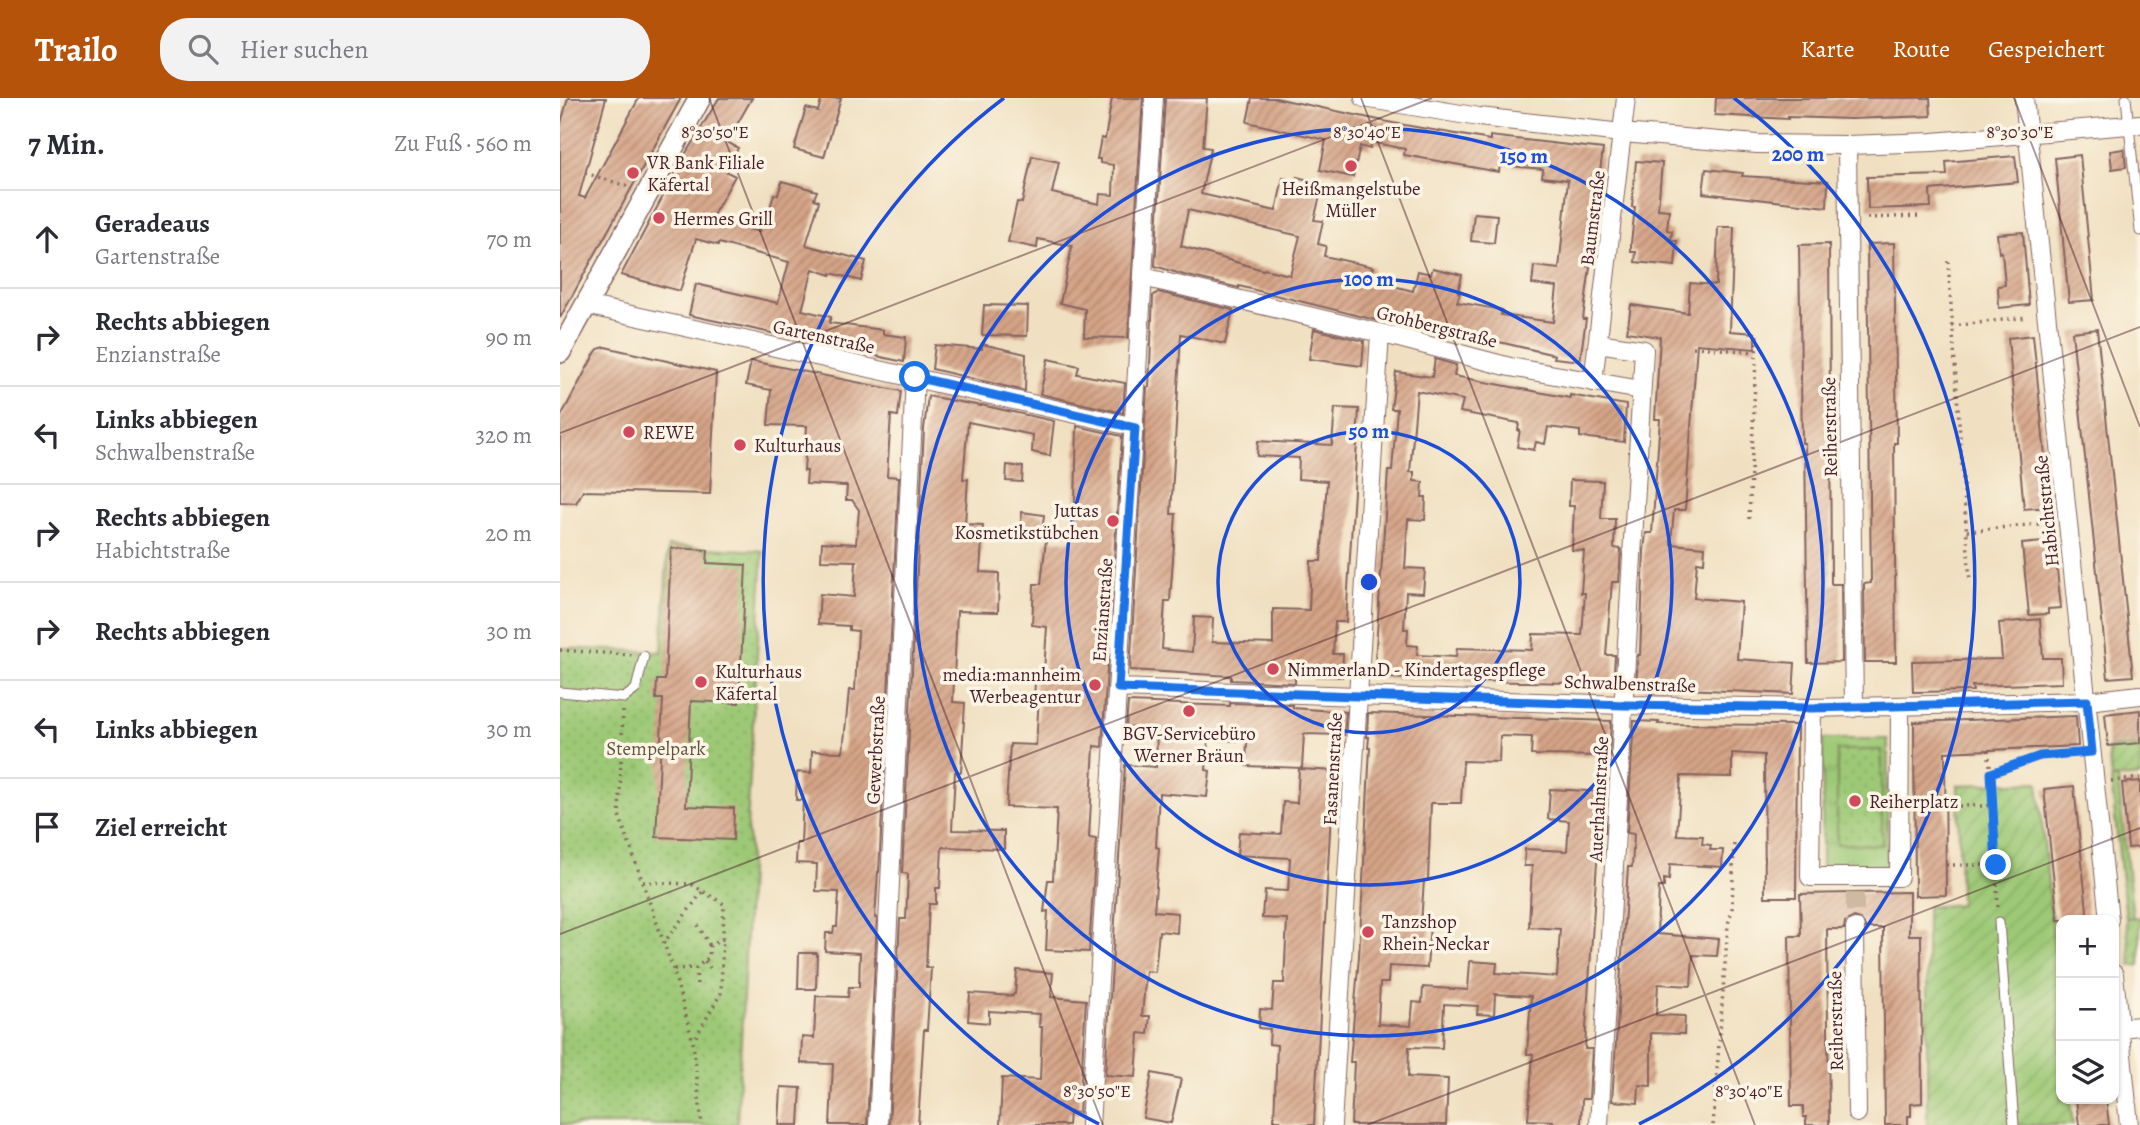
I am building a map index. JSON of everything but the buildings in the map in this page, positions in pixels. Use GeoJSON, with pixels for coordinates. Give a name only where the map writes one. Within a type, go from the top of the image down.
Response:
{"type":"FeatureCollection","features":[{"type":"Feature","properties":{"kind":"street"},"geometry":{"type":"LineString","coordinates":[[560,352],[590,293],[700,98]]}},
{"type":"Feature","properties":{"kind":"street","name":"Enzianstraße"},"geometry":{"type":"LineString","coordinates":[[1090,1125],[1154,98]]}},
{"type":"Feature","properties":{"kind":"street"},"geometry":{"type":"LineString","coordinates":[[1364,98],[1479,117],[1622,133],[1757,144],[1933,142],[2135,125]]}},
{"type":"Feature","properties":{"kind":"street","name":"Baumstraße"},"geometry":{"type":"LineString","coordinates":[[1593,382],[1626,98]]}},
{"type":"Feature","properties":{"kind":"street","name":"Habichtstraße"},"geometry":{"type":"LineString","coordinates":[[2024,98],[2108,915]]}},
{"type":"Feature","properties":{"kind":"street","name":"Reiherstraße"},"geometry":{"type":"LineString","coordinates":[[1847,145],[1854,708]]}},
{"type":"Feature","properties":{"kind":"street","name":"Grohbergstraße"},"geometry":{"type":"LineString","coordinates":[[1143,277],[1510,367],[1641,390]]}},
{"type":"Feature","properties":{"kind":"street","name":"Gartenstraße"},"geometry":{"type":"LineString","coordinates":[[590,293],[915,377],[1135,428]]}},
{"type":"Feature","properties":{"kind":"street","name":"Fasanenstraße"},"geometry":{"type":"LineString","coordinates":[[1332,1125],[1380,333]]}},
{"type":"Feature","properties":{"kind":"street","name":"Auerhahnstraße"},"geometry":{"type":"LineString","coordinates":[[1598,342],[1644,350],[1599,1125]]}},
{"type":"Feature","properties":{"kind":"street","name":"Gewerbstraße"},"geometry":{"type":"LineString","coordinates":[[878,1125],[915,377]]}},
{"type":"Feature","properties":{"kind":"street","name":"Schwalbenstraße"},"geometry":{"type":"LineString","coordinates":[[1118,688],[1624,705],[1812,708],[2087,701],[2140,695]]}},
{"type":"Feature","properties":{"kind":"street"},"geometry":{"type":"LineString","coordinates":[[1812,708],[1810,877],[1855,885],[1899,877],[1900,707]]}},
{"type":"Feature","properties":{"kind":"street","name":"Reiherstraße"},"geometry":{"type":"LineString","coordinates":[[1855,928],[1857,1113]]}},
{"type":"Feature","properties":{"kind":"street"},"geometry":{"type":"LineString","coordinates":[[2130,1125],[2119,1028],[2140,1026]]}},
{"type":"Feature","properties":{"kind":"lane"},"geometry":{"type":"LineString","coordinates":[[2126,98],[2135,125],[2140,230]]}},
{"type":"Feature","properties":{"kind":"lane"},"geometry":{"type":"LineString","coordinates":[[560,692],[624,698],[636,689],[644,656]]}},
{"type":"Feature","properties":{"kind":"lane"},"geometry":{"type":"LineString","coordinates":[[1999,922],[2014,1125]]}},
{"type":"Feature","properties":{"kind":"path"},"geometry":{"type":"LineString","coordinates":[[585,173],[611,181]]}},
{"type":"Feature","properties":{"kind":"path"},"geometry":{"type":"LineString","coordinates":[[1848,219],[1920,216]]}},
{"type":"Feature","properties":{"kind":"path"},"geometry":{"type":"LineString","coordinates":[[1948,261],[1970,582]]}},
{"type":"Feature","properties":{"kind":"path"},"geometry":{"type":"LineString","coordinates":[[1952,326],[2047,314]]}},
{"type":"Feature","properties":{"kind":"path"},"geometry":{"type":"LineString","coordinates":[[1749,519],[1757,335]]}},
{"type":"Feature","properties":{"kind":"path"},"geometry":{"type":"LineString","coordinates":[[1693,347],[1756,352]]}},
{"type":"Feature","properties":{"kind":"path"},"geometry":{"type":"LineString","coordinates":[[1967,531],[2068,521]]}},
{"type":"Feature","properties":{"kind":"path"},"geometry":{"type":"LineString","coordinates":[[560,650],[644,656]]}},
{"type":"Feature","properties":{"kind":"path"},"geometry":{"type":"LineString","coordinates":[[624,698],[619,816],[673,969],[693,1042],[702,1125]]}},
{"type":"Feature","properties":{"kind":"path"},"geometry":{"type":"LineString","coordinates":[[1988,750],[1999,922]]}},
{"type":"Feature","properties":{"kind":"path"},"geometry":{"type":"LineString","coordinates":[[1991,773],[2040,756],[2092,752]]}},
{"type":"Feature","properties":{"kind":"path"},"geometry":{"type":"LineString","coordinates":[[2095,782],[2140,778]]}},
{"type":"Feature","properties":{"kind":"path"},"geometry":{"type":"LineString","coordinates":[[1945,807],[1993,806]]}},
{"type":"Feature","properties":{"kind":"path"},"geometry":{"type":"LineString","coordinates":[[1713,1125],[1728,924],[1732,911],[1734,842]]}},
{"type":"Feature","properties":{"kind":"path"},"geometry":{"type":"LineString","coordinates":[[1946,865],[1996,865]]}},
{"type":"Feature","properties":{"kind":"path"},"geometry":{"type":"LineString","coordinates":[[643,882],[691,884],[724,904],[722,993],[693,1042]]}},
{"type":"Feature","properties":{"kind":"path"},"geometry":{"type":"LineString","coordinates":[[663,944],[703,891]]}},
{"type":"Feature","properties":{"kind":"path"},"geometry":{"type":"LineString","coordinates":[[673,969],[696,968],[709,957],[710,946],[698,925]]}},
{"type":"Feature","properties":{"kind":"path"},"geometry":{"type":"LineString","coordinates":[[710,946],[723,939]]}},
{"type":"Feature","properties":{"kind":"path"},"geometry":{"type":"LineString","coordinates":[[705,961],[710,968]]}},
{"type":"Feature","properties":{"kind":"path"},"geometry":{"type":"LineString","coordinates":[[696,968],[697,986]]}},
{"type":"Feature","properties":{"kind":"green space","name":"Stempelpark"},"geometry":{"type":"Polygon","coordinates":[[[668,546],[763,551],[747,828],[749,873],[737,1125],[560,1125],[560,648],[662,652],[668,546]]]}},
{"type":"Feature","properties":{"kind":"green space","name":"Reiherplatz"},"geometry":{"type":"Polygon","coordinates":[[[1823,739],[1888,739],[1887,868],[1822,868],[1823,739]]]}},
{"type":"Feature","properties":{"kind":"green space"},"geometry":{"type":"Polygon","coordinates":[[[2140,745],[2140,776],[2111,779],[2108,748],[2140,745]]]}},
{"type":"Feature","properties":{"kind":"green space"},"geometry":{"type":"Polygon","coordinates":[[[1837,750],[1882,750],[1882,845],[1837,844],[1837,750]]]}},
{"type":"Feature","properties":{"kind":"green space"},"geometry":{"type":"Polygon","coordinates":[[[2111,779],[2118,779],[2133,918],[2126,918],[2111,779]]]}},
{"type":"Feature","properties":{"kind":"green space"},"geometry":{"type":"Polygon","coordinates":[[[2038,782],[2056,962],[2056,1104],[2071,1104],[2073,1125],[1927,1125],[1927,907],[1960,904],[1958,785],[2038,782]]]}},
{"type":"Feature","properties":{"kind":"green space"},"geometry":{"type":"Polygon","coordinates":[[[2140,917],[2140,965],[2131,966],[2126,918],[2140,917]]]}},
{"type":"Feature","properties":{"kind":"tunnel"},"geometry":{"type":"LineString","coordinates":[[1855,893],[1855,928]]}},
{"type":"Feature","properties":{"kind":"place","name":"Heißmangelstube Müller"},"geometry":{"type":"Point","coordinates":[1351,166]}},
{"type":"Feature","properties":{"kind":"place","name":"VR Bank Filiale Käfertal"},"geometry":{"type":"Point","coordinates":[633,173]}},
{"type":"Feature","properties":{"kind":"place","name":"Hermes Grill"},"geometry":{"type":"Point","coordinates":[659,218]}},
{"type":"Feature","properties":{"kind":"place","name":"REWE"},"geometry":{"type":"Point","coordinates":[629,432]}},
{"type":"Feature","properties":{"kind":"place","name":"Kulturhaus"},"geometry":{"type":"Point","coordinates":[740,445]}},
{"type":"Feature","properties":{"kind":"place","name":"Juttas Kosmetikstübchen"},"geometry":{"type":"Point","coordinates":[1113,521]}},
{"type":"Feature","properties":{"kind":"place","name":"NimmerlanD - Kindertagespflege"},"geometry":{"type":"Point","coordinates":[1273,669]}},
{"type":"Feature","properties":{"kind":"place","name":"Kulturhaus Käfertal"},"geometry":{"type":"Point","coordinates":[701,682]}},
{"type":"Feature","properties":{"kind":"place","name":"media:mannheim Werbeagentur"},"geometry":{"type":"Point","coordinates":[1095,685]}},
{"type":"Feature","properties":{"kind":"place","name":"BGV-Servicebüro Werner Bräun"},"geometry":{"type":"Point","coordinates":[1189,711]}},
{"type":"Feature","properties":{"kind":"place","name":"Reiherplatz"},"geometry":{"type":"Point","coordinates":[1855,801]}},
{"type":"Feature","properties":{"kind":"place","name":"Tanzshop Rhein-Neckar"},"geometry":{"type":"Point","coordinates":[1368,932]}},
{"type":"Feature","properties":{"kind":"route"},"geometry":{"type":"LineString","coordinates":[[915,377],[1135,428],[1118,688],[1624,705],[1812,708],[2087,701],[2092,752],[2040,756],[1991,773],[1996,865]]}}]}
